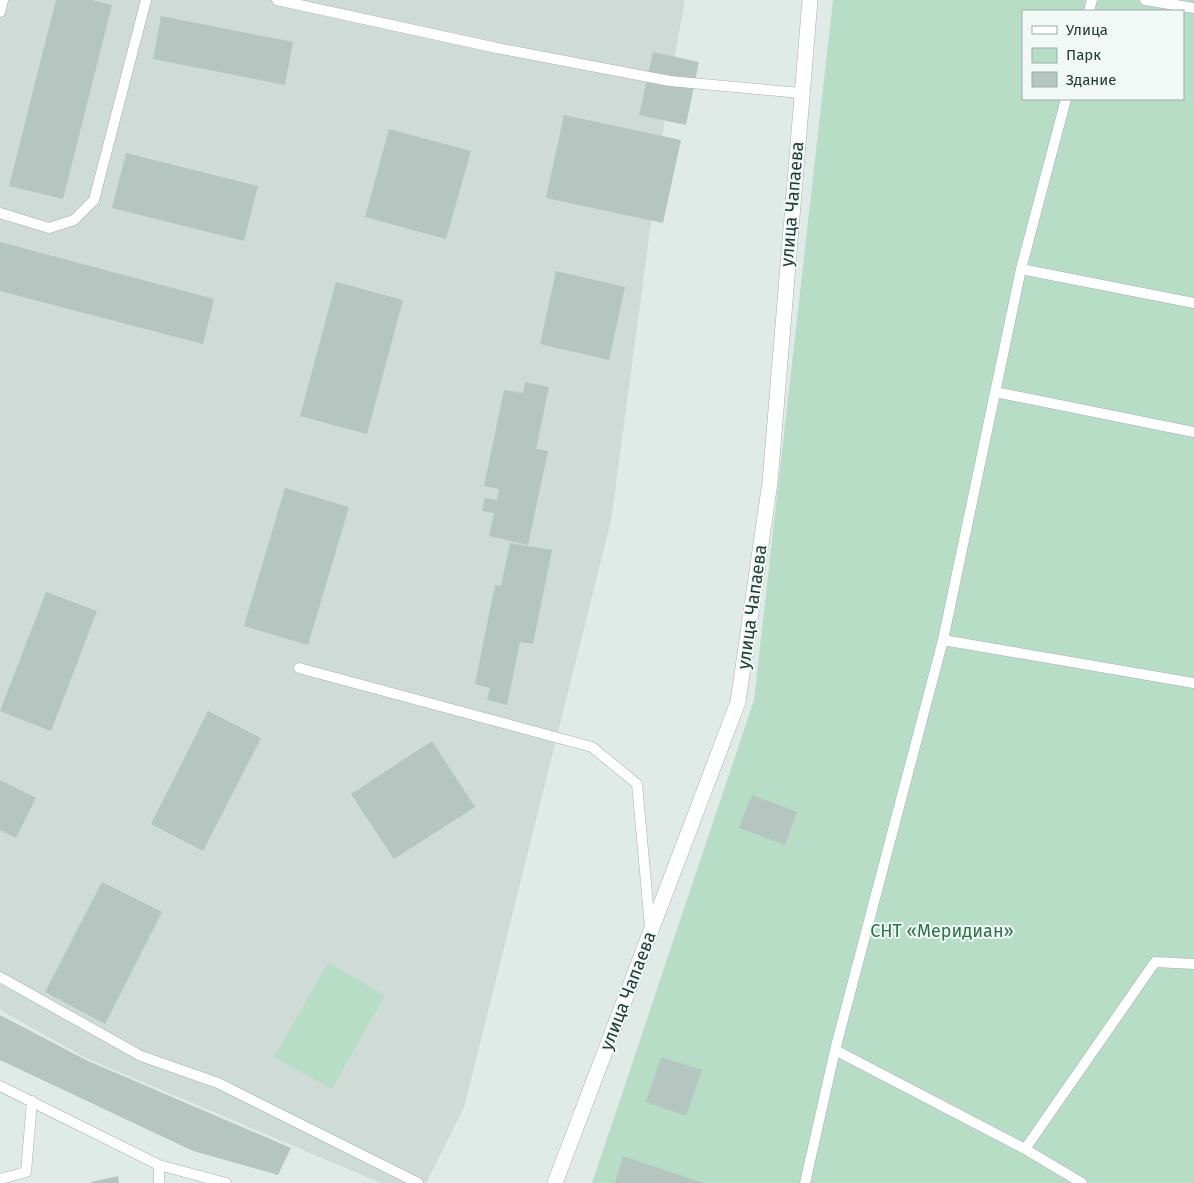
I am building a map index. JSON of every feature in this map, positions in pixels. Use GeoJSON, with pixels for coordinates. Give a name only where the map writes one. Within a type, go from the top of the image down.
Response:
{"type":"FeatureCollection","features":[{"type":"Feature","properties":{"kind":"street","name":"улица Чапаева"},"geometry":{"type":"LineString","coordinates":[[555,1183],[738,702],[770,482],[810,0]]}},
{"type":"Feature","properties":{"kind":"lane"},"geometry":{"type":"LineString","coordinates":[[0,12],[3,0]]}},
{"type":"Feature","properties":{"kind":"lane"},"geometry":{"type":"LineString","coordinates":[[0,213],[49,228],[74,220],[94,200],[146,0]]}},
{"type":"Feature","properties":{"kind":"lane"},"geometry":{"type":"LineString","coordinates":[[277,0],[497,48],[670,81],[801,93]]}},
{"type":"Feature","properties":{"kind":"lane"},"geometry":{"type":"LineString","coordinates":[[1145,0],[1194,8]]}},
{"type":"Feature","properties":{"kind":"lane"},"geometry":{"type":"LineString","coordinates":[[805,1183],[835,1050],[943,640],[1021,269],[1066,100]]}},
{"type":"Feature","properties":{"kind":"lane"},"geometry":{"type":"LineString","coordinates":[[1021,269],[1194,303]]}},
{"type":"Feature","properties":{"kind":"lane"},"geometry":{"type":"LineString","coordinates":[[995,392],[1194,432]]}},
{"type":"Feature","properties":{"kind":"lane"},"geometry":{"type":"LineString","coordinates":[[943,640],[1194,684]]}},
{"type":"Feature","properties":{"kind":"lane"},"geometry":{"type":"LineString","coordinates":[[299,668],[592,747],[638,784],[650,933]]}},
{"type":"Feature","properties":{"kind":"lane"},"geometry":{"type":"LineString","coordinates":[[1024,1149],[1155,962],[1194,964]]}},
{"type":"Feature","properties":{"kind":"lane"},"geometry":{"type":"LineString","coordinates":[[0,977],[141,1056],[218,1083],[418,1183]]}},
{"type":"Feature","properties":{"kind":"lane"},"geometry":{"type":"LineString","coordinates":[[835,1050],[1024,1149],[1082,1183]]}},
{"type":"Feature","properties":{"kind":"lane"},"geometry":{"type":"LineString","coordinates":[[0,1086],[159,1165],[226,1183]]}},
{"type":"Feature","properties":{"kind":"lane"},"geometry":{"type":"LineString","coordinates":[[0,1179],[26,1172],[32,1101]]}},
{"type":"Feature","properties":{"kind":"lane"},"geometry":{"type":"LineString","coordinates":[[159,1165],[159,1183]]}},
{"type":"Feature","properties":{"kind":"shaded area"},"geometry":{"type":"Polygon","coordinates":[[[0,0],[685,0],[670,81],[611,521],[464,1107],[426,1183],[381,1183],[86,1058],[0,1010],[0,0]]]}},
{"type":"Feature","properties":{"kind":"green space","name":"СНТ «Меридиан»"},"geometry":{"type":"Polygon","coordinates":[[[833,0],[1194,0],[1194,1183],[592,1183],[754,700],[833,0]]]}},
{"type":"Feature","properties":{"kind":"green space"},"geometry":{"type":"Polygon","coordinates":[[[328,963],[385,995],[332,1089],[274,1057],[328,963]]]}},
{"type":"Feature","properties":{"kind":"building"},"geometry":{"type":"Polygon","coordinates":[[[56,0],[91,0],[112,5],[63,199],[9,186],[56,0]]]}},
{"type":"Feature","properties":{"kind":"building"},"geometry":{"type":"Polygon","coordinates":[[[161,16],[293,42],[285,85],[153,59],[161,16]]]}},
{"type":"Feature","properties":{"kind":"building"},"geometry":{"type":"Polygon","coordinates":[[[653,52],[699,62],[686,125],[639,115],[653,52]]]}},
{"type":"Feature","properties":{"kind":"building"},"geometry":{"type":"Polygon","coordinates":[[[564,115],[681,140],[663,223],[546,198],[564,115]]]}},
{"type":"Feature","properties":{"kind":"building"},"geometry":{"type":"Polygon","coordinates":[[[389,129],[471,151],[446,239],[365,217],[389,129]]]}},
{"type":"Feature","properties":{"kind":"building"},"geometry":{"type":"Polygon","coordinates":[[[126,153],[258,186],[244,241],[112,208],[126,153]]]}},
{"type":"Feature","properties":{"kind":"building"},"geometry":{"type":"Polygon","coordinates":[[[0,242],[214,299],[203,344],[0,291],[0,242]]]}},
{"type":"Feature","properties":{"kind":"building"},"geometry":{"type":"Polygon","coordinates":[[[556,271],[625,287],[609,360],[540,344],[556,271]]]}},
{"type":"Feature","properties":{"kind":"building"},"geometry":{"type":"Polygon","coordinates":[[[336,282],[403,300],[367,434],[300,416],[336,282]]]}},
{"type":"Feature","properties":{"kind":"building"},"geometry":{"type":"Polygon","coordinates":[[[525,382],[549,387],[536,449],[548,451],[528,545],[489,536],[494,513],[482,511],[485,498],[497,500],[499,489],[484,486],[504,390],[523,393],[525,382]]]}},
{"type":"Feature","properties":{"kind":"building"},"geometry":{"type":"Polygon","coordinates":[[[285,488],[349,507],[308,645],[244,626],[285,488]]]}},
{"type":"Feature","properties":{"kind":"building"},"geometry":{"type":"Polygon","coordinates":[[[510,543],[552,550],[533,644],[520,642],[507,705],[487,700],[490,688],[475,684],[495,585],[501,586],[510,543]]]}},
{"type":"Feature","properties":{"kind":"building"},"geometry":{"type":"Polygon","coordinates":[[[46,592],[97,611],[51,731],[0,711],[46,592]]]}},
{"type":"Feature","properties":{"kind":"building"},"geometry":{"type":"Polygon","coordinates":[[[208,711],[261,738],[203,851],[151,824],[208,711]]]}},
{"type":"Feature","properties":{"kind":"building"},"geometry":{"type":"Polygon","coordinates":[[[432,741],[475,807],[394,859],[351,794],[432,741]]]}},
{"type":"Feature","properties":{"kind":"building"},"geometry":{"type":"Polygon","coordinates":[[[0,780],[36,798],[16,838],[0,830],[0,780]]]}},
{"type":"Feature","properties":{"kind":"building"},"geometry":{"type":"Polygon","coordinates":[[[752,795],[797,812],[785,845],[739,828],[752,795]]]}},
{"type":"Feature","properties":{"kind":"building"},"geometry":{"type":"Polygon","coordinates":[[[102,882],[162,912],[105,1024],[45,992],[102,882]]]}},
{"type":"Feature","properties":{"kind":"building"},"geometry":{"type":"Polygon","coordinates":[[[0,1015],[86,1060],[291,1148],[278,1175],[193,1151],[0,1060],[0,1015]]]}},
{"type":"Feature","properties":{"kind":"building"},"geometry":{"type":"Polygon","coordinates":[[[661,1057],[702,1070],[686,1116],[646,1102],[661,1057]]]}},
{"type":"Feature","properties":{"kind":"building"},"geometry":{"type":"Polygon","coordinates":[[[623,1156],[704,1183],[615,1183],[623,1156]]]}},
{"type":"Feature","properties":{"kind":"building"},"geometry":{"type":"Polygon","coordinates":[[[118,1176],[119,1183],[91,1183],[91,1182],[118,1176]]]}}]}
